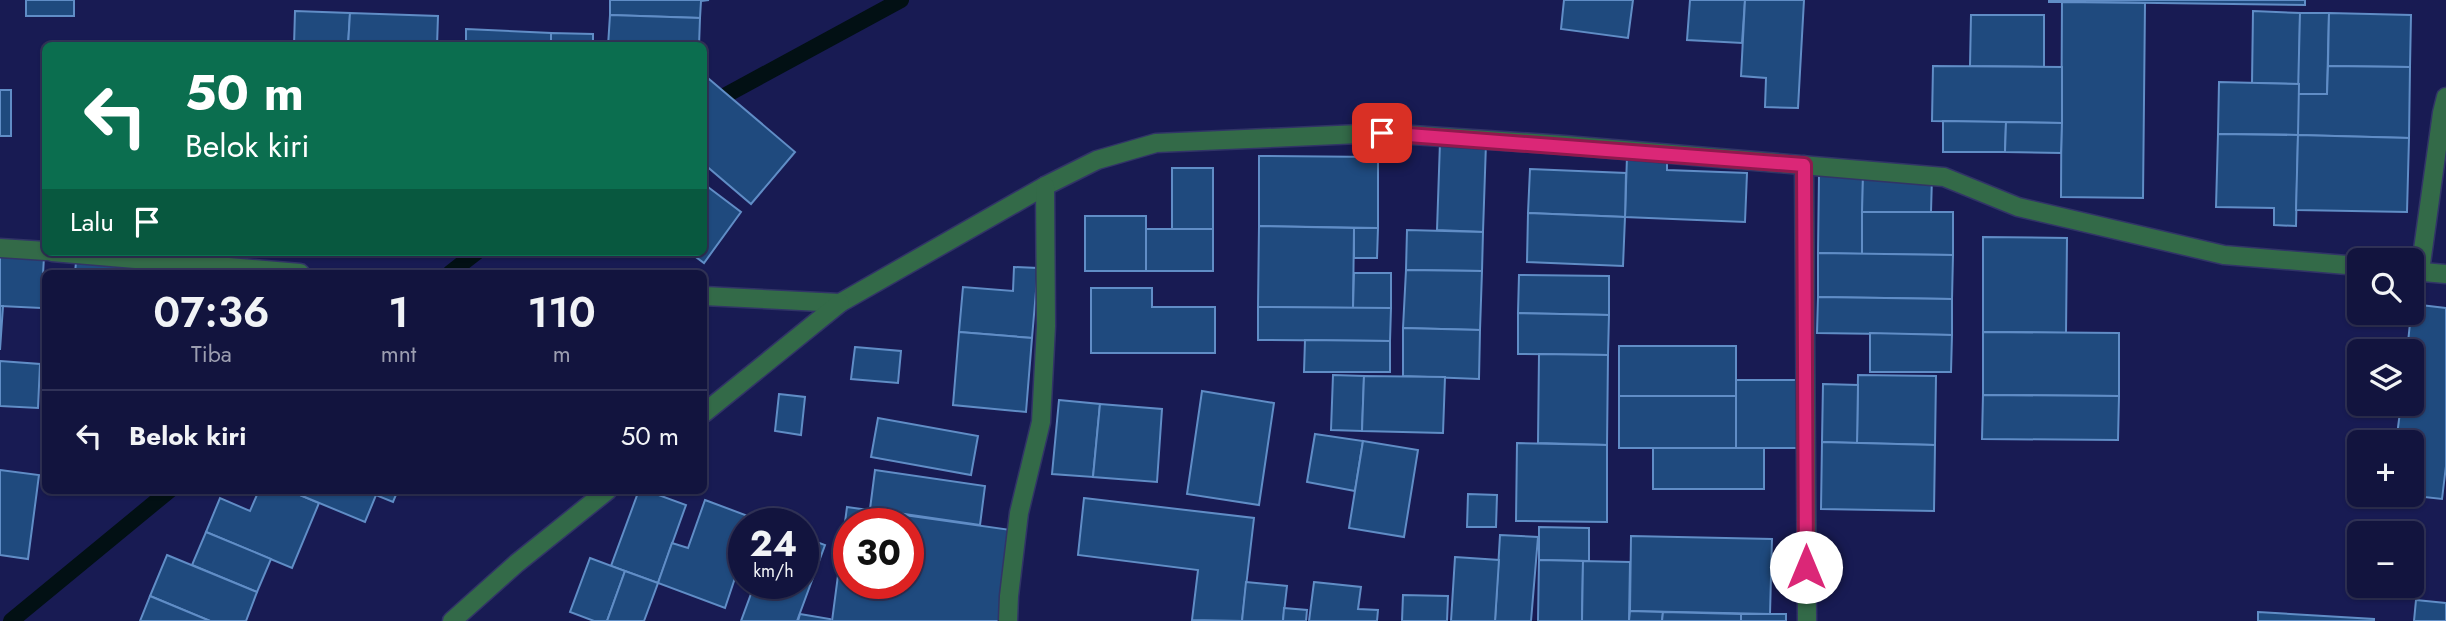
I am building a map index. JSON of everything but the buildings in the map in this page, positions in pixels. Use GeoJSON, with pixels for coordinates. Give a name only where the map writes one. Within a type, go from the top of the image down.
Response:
{"type":"FeatureCollection","features":[{"type":"Feature","properties":{"kind":"street"},"geometry":{"type":"LineString","coordinates":[[2420,248],[2446,97]]}},
{"type":"Feature","properties":{"kind":"street"},"geometry":{"type":"LineString","coordinates":[[707,411],[840,303],[1045,186],[1097,160],[1156,143],[1382,133],[1944,177],[2018,207],[2224,255],[2347,265]]}},
{"type":"Feature","properties":{"kind":"street"},"geometry":{"type":"LineString","coordinates":[[1804,165],[1807,621]]}},
{"type":"Feature","properties":{"kind":"street"},"geometry":{"type":"LineString","coordinates":[[1008,621],[1019,513],[1041,422],[1046,326],[1045,186]]}},
{"type":"Feature","properties":{"kind":"street"},"geometry":{"type":"LineString","coordinates":[[0,248],[42,251]]}},
{"type":"Feature","properties":{"kind":"street"},"geometry":{"type":"LineString","coordinates":[[99,256],[265,270]]}},
{"type":"Feature","properties":{"kind":"street"},"geometry":{"type":"LineString","coordinates":[[2424,272],[2446,274]]}},
{"type":"Feature","properties":{"kind":"street"},"geometry":{"type":"LineString","coordinates":[[707,296],[840,303]]}},
{"type":"Feature","properties":{"kind":"street"},"geometry":{"type":"LineString","coordinates":[[452,621],[517,563],[603,494]]}},
{"type":"Feature","properties":{"kind":"waterway"},"geometry":{"type":"LineString","coordinates":[[707,105],[901,0]]}},
{"type":"Feature","properties":{"kind":"waterway"},"geometry":{"type":"LineString","coordinates":[[454,270],[472,256]]}},
{"type":"Feature","properties":{"kind":"waterway"},"geometry":{"type":"LineString","coordinates":[[11,621],[165,494]]}},
{"type":"Feature","properties":{"kind":"route"},"geometry":{"type":"LineString","coordinates":[[1382,133],[1804,165],[1806,567]]}}]}
